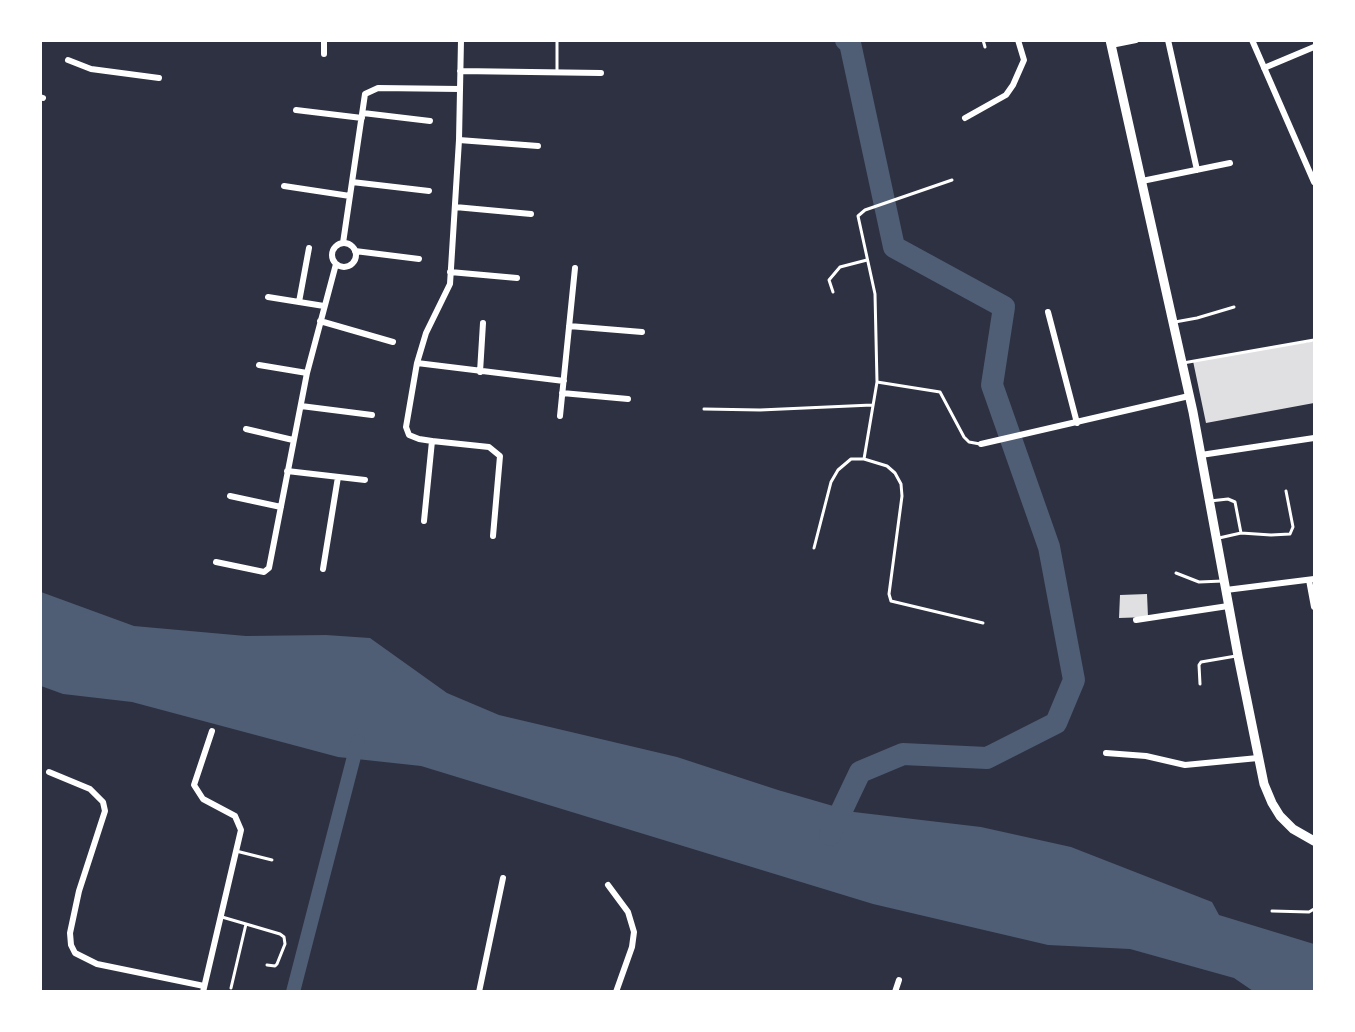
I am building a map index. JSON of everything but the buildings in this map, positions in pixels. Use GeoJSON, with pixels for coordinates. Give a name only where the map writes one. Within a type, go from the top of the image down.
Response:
{"type":"FeatureCollection","features":[{"type":"Feature","properties":{"kind":"main road"},"geometry":{"type":"LineString","coordinates":[[1111,43],[1189,396],[1258,758],[1272,803],[1293,829],[1314,841]]}},
{"type":"Feature","properties":{"kind":"street"},"geometry":{"type":"LineString","coordinates":[[324,40],[324,54]]}},
{"type":"Feature","properties":{"kind":"street"},"geometry":{"type":"LineString","coordinates":[[461,40],[459,140],[450,284],[426,333],[417,363],[406,427],[409,435],[419,439],[489,447],[500,456],[494,536]]}},
{"type":"Feature","properties":{"kind":"street"},"geometry":{"type":"LineString","coordinates":[[965,118],[1006,95],[1013,85],[1024,60],[1018,40]]}},
{"type":"Feature","properties":{"kind":"street"},"geometry":{"type":"LineString","coordinates":[[1111,43],[1137,40]]}},
{"type":"Feature","properties":{"kind":"street"},"geometry":{"type":"LineString","coordinates":[[1168,40],[1197,170]]}},
{"type":"Feature","properties":{"kind":"street"},"geometry":{"type":"LineString","coordinates":[[1251,40],[1314,183]]}},
{"type":"Feature","properties":{"kind":"street"},"geometry":{"type":"LineString","coordinates":[[1264,68],[1314,46]]}},
{"type":"Feature","properties":{"kind":"street"},"geometry":{"type":"LineString","coordinates":[[68,60],[91,69],[159,78]]}},
{"type":"Feature","properties":{"kind":"street"},"geometry":{"type":"LineString","coordinates":[[460,71],[601,73]]}},
{"type":"Feature","properties":{"kind":"street"},"geometry":{"type":"LineString","coordinates":[[343,243],[365,94],[378,88],[460,89]]}},
{"type":"Feature","properties":{"kind":"street"},"geometry":{"type":"LineString","coordinates":[[296,110],[430,121]]}},
{"type":"Feature","properties":{"kind":"street"},"geometry":{"type":"LineString","coordinates":[[459,140],[538,146]]}},
{"type":"Feature","properties":{"kind":"street"},"geometry":{"type":"LineString","coordinates":[[1142,181],[1230,164]]}},
{"type":"Feature","properties":{"kind":"street"},"geometry":{"type":"LineString","coordinates":[[352,182],[429,191]]}},
{"type":"Feature","properties":{"kind":"street"},"geometry":{"type":"LineString","coordinates":[[284,186],[350,196]]}},
{"type":"Feature","properties":{"kind":"street"},"geometry":{"type":"LineString","coordinates":[[455,207],[531,214]]}},
{"type":"Feature","properties":{"kind":"street"},"geometry":{"type":"LineString","coordinates":[[216,562],[264,572],[269,568],[292,440],[336,264],[333,253],[336,247],[343,243],[356,251],[419,259]]}},
{"type":"Feature","properties":{"kind":"street"},"geometry":{"type":"LineString","coordinates":[[299,302],[309,248]]}},
{"type":"Feature","properties":{"kind":"street"},"geometry":{"type":"LineString","coordinates":[[336,264],[351,265],[356,251]]}},
{"type":"Feature","properties":{"kind":"street"},"geometry":{"type":"LineString","coordinates":[[560,416],[575,268]]}},
{"type":"Feature","properties":{"kind":"street"},"geometry":{"type":"LineString","coordinates":[[450,272],[517,278]]}},
{"type":"Feature","properties":{"kind":"street"},"geometry":{"type":"LineString","coordinates":[[268,297],[324,306]]}},
{"type":"Feature","properties":{"kind":"street"},"geometry":{"type":"LineString","coordinates":[[1048,312],[1077,423]]}},
{"type":"Feature","properties":{"kind":"street"},"geometry":{"type":"LineString","coordinates":[[320,321],[393,342]]}},
{"type":"Feature","properties":{"kind":"street"},"geometry":{"type":"LineString","coordinates":[[480,372],[483,323]]}},
{"type":"Feature","properties":{"kind":"street"},"geometry":{"type":"LineString","coordinates":[[569,326],[642,332]]}},
{"type":"Feature","properties":{"kind":"street"},"geometry":{"type":"LineString","coordinates":[[417,363],[564,381]]}},
{"type":"Feature","properties":{"kind":"street"},"geometry":{"type":"LineString","coordinates":[[259,365],[307,373]]}},
{"type":"Feature","properties":{"kind":"street"},"geometry":{"type":"LineString","coordinates":[[562,393],[627,399]]}},
{"type":"Feature","properties":{"kind":"street"},"geometry":{"type":"LineString","coordinates":[[981,444],[1189,396]]}},
{"type":"Feature","properties":{"kind":"street"},"geometry":{"type":"LineString","coordinates":[[301,406],[372,415]]}},
{"type":"Feature","properties":{"kind":"street"},"geometry":{"type":"LineString","coordinates":[[246,429],[292,440]]}},
{"type":"Feature","properties":{"kind":"street"},"geometry":{"type":"LineString","coordinates":[[1201,455],[1314,438]]}},
{"type":"Feature","properties":{"kind":"street"},"geometry":{"type":"LineString","coordinates":[[424,521],[432,441]]}},
{"type":"Feature","properties":{"kind":"street"},"geometry":{"type":"LineString","coordinates":[[287,471],[365,480]]}},
{"type":"Feature","properties":{"kind":"street"},"geometry":{"type":"LineString","coordinates":[[323,568],[338,477]]}},
{"type":"Feature","properties":{"kind":"street"},"geometry":{"type":"LineString","coordinates":[[230,496],[281,507]]}},
{"type":"Feature","properties":{"kind":"street"},"geometry":{"type":"LineString","coordinates":[[1225,585],[1312,580],[1314,607]]}},
{"type":"Feature","properties":{"kind":"street"},"geometry":{"type":"LineString","coordinates":[[1136,620],[1228,606]]}},
{"type":"Feature","properties":{"kind":"street"},"geometry":{"type":"LineString","coordinates":[[50,772],[90,789],[103,802],[105,811],[78,891],[70,933],[71,945],[75,953],[97,964],[203,989],[241,830],[236,816],[203,800],[194,785],[212,731]]}},
{"type":"Feature","properties":{"kind":"street"},"geometry":{"type":"LineString","coordinates":[[1106,753],[1154,757],[1185,765],[1258,758]]}},
{"type":"Feature","properties":{"kind":"street"},"geometry":{"type":"LineString","coordinates":[[479,992],[503,878]]}},
{"type":"Feature","properties":{"kind":"street"},"geometry":{"type":"LineString","coordinates":[[608,885],[628,912],[634,932],[632,947],[616,992]]}},
{"type":"Feature","properties":{"kind":"street"},"geometry":{"type":"LineString","coordinates":[[895,992],[899,980]]}},
{"type":"Feature","properties":{"kind":"lane"},"geometry":{"type":"LineString","coordinates":[[557,40],[557,72]]}},
{"type":"Feature","properties":{"kind":"lane"},"geometry":{"type":"LineString","coordinates":[[983,40],[985,46]]}},
{"type":"Feature","properties":{"kind":"lane"},"geometry":{"type":"LineString","coordinates":[[864,459],[877,382],[875,294],[858,219],[860,212],[952,180]]}},
{"type":"Feature","properties":{"kind":"lane"},"geometry":{"type":"LineString","coordinates":[[833,292],[829,280],[840,267],[867,260]]}},
{"type":"Feature","properties":{"kind":"lane"},"geometry":{"type":"LineString","coordinates":[[1172,322],[1197,318],[1234,307]]}},
{"type":"Feature","properties":{"kind":"lane"},"geometry":{"type":"LineString","coordinates":[[1181,363],[1314,340]]}},
{"type":"Feature","properties":{"kind":"lane"},"geometry":{"type":"LineString","coordinates":[[877,382],[940,392],[964,437],[969,442],[981,444]]}},
{"type":"Feature","properties":{"kind":"lane"},"geometry":{"type":"LineString","coordinates":[[704,409],[760,410],[872,405]]}},
{"type":"Feature","properties":{"kind":"lane"},"geometry":{"type":"LineString","coordinates":[[814,548],[831,482],[838,470],[851,459],[864,459],[887,466],[895,473],[901,484],[902,496],[889,594],[891,601],[983,623]]}},
{"type":"Feature","properties":{"kind":"lane"},"geometry":{"type":"LineString","coordinates":[[1217,539],[1241,533],[1290,534],[1293,528],[1286,491]]}},
{"type":"Feature","properties":{"kind":"lane"},"geometry":{"type":"LineString","coordinates":[[1210,501],[1232,499],[1235,502],[1241,533]]}},
{"type":"Feature","properties":{"kind":"lane"},"geometry":{"type":"LineString","coordinates":[[1176,573],[1198,582],[1225,585]]}},
{"type":"Feature","properties":{"kind":"lane"},"geometry":{"type":"LineString","coordinates":[[1200,684],[1199,665],[1201,662],[1238,656]]}},
{"type":"Feature","properties":{"kind":"lane"},"geometry":{"type":"LineString","coordinates":[[236,851],[272,860]]}},
{"type":"Feature","properties":{"kind":"lane"},"geometry":{"type":"LineString","coordinates":[[1272,911],[1309,912],[1314,909]]}},
{"type":"Feature","properties":{"kind":"lane"},"geometry":{"type":"LineString","coordinates":[[220,916],[284,937],[285,944],[277,964],[267,965]]}},
{"type":"Feature","properties":{"kind":"lane"},"geometry":{"type":"LineString","coordinates":[[231,988],[246,924]]}},
{"type":"Feature","properties":{"kind":"water"},"geometry":{"type":"Polygon","coordinates":[[[41,592],[134,626],[246,636],[326,635],[370,638],[447,693],[499,715],[677,757],[854,812],[981,827],[1071,847],[1212,902],[1219,915],[1314,944],[1314,991],[1253,991],[1234,978],[1130,949],[1048,945],[873,904],[421,766],[338,757],[132,702],[63,694],[41,686],[41,592]]]}},
{"type":"Feature","properties":{"kind":"waterway"},"geometry":{"type":"LineString","coordinates":[[830,835],[860,772],[903,754],[987,758],[1056,723],[1074,680],[1049,547],[992,385],[1004,307],[894,247],[850,43],[846,40]]}},
{"type":"Feature","properties":{"kind":"waterway"},"geometry":{"type":"LineString","coordinates":[[293,992],[358,741]]}}]}
